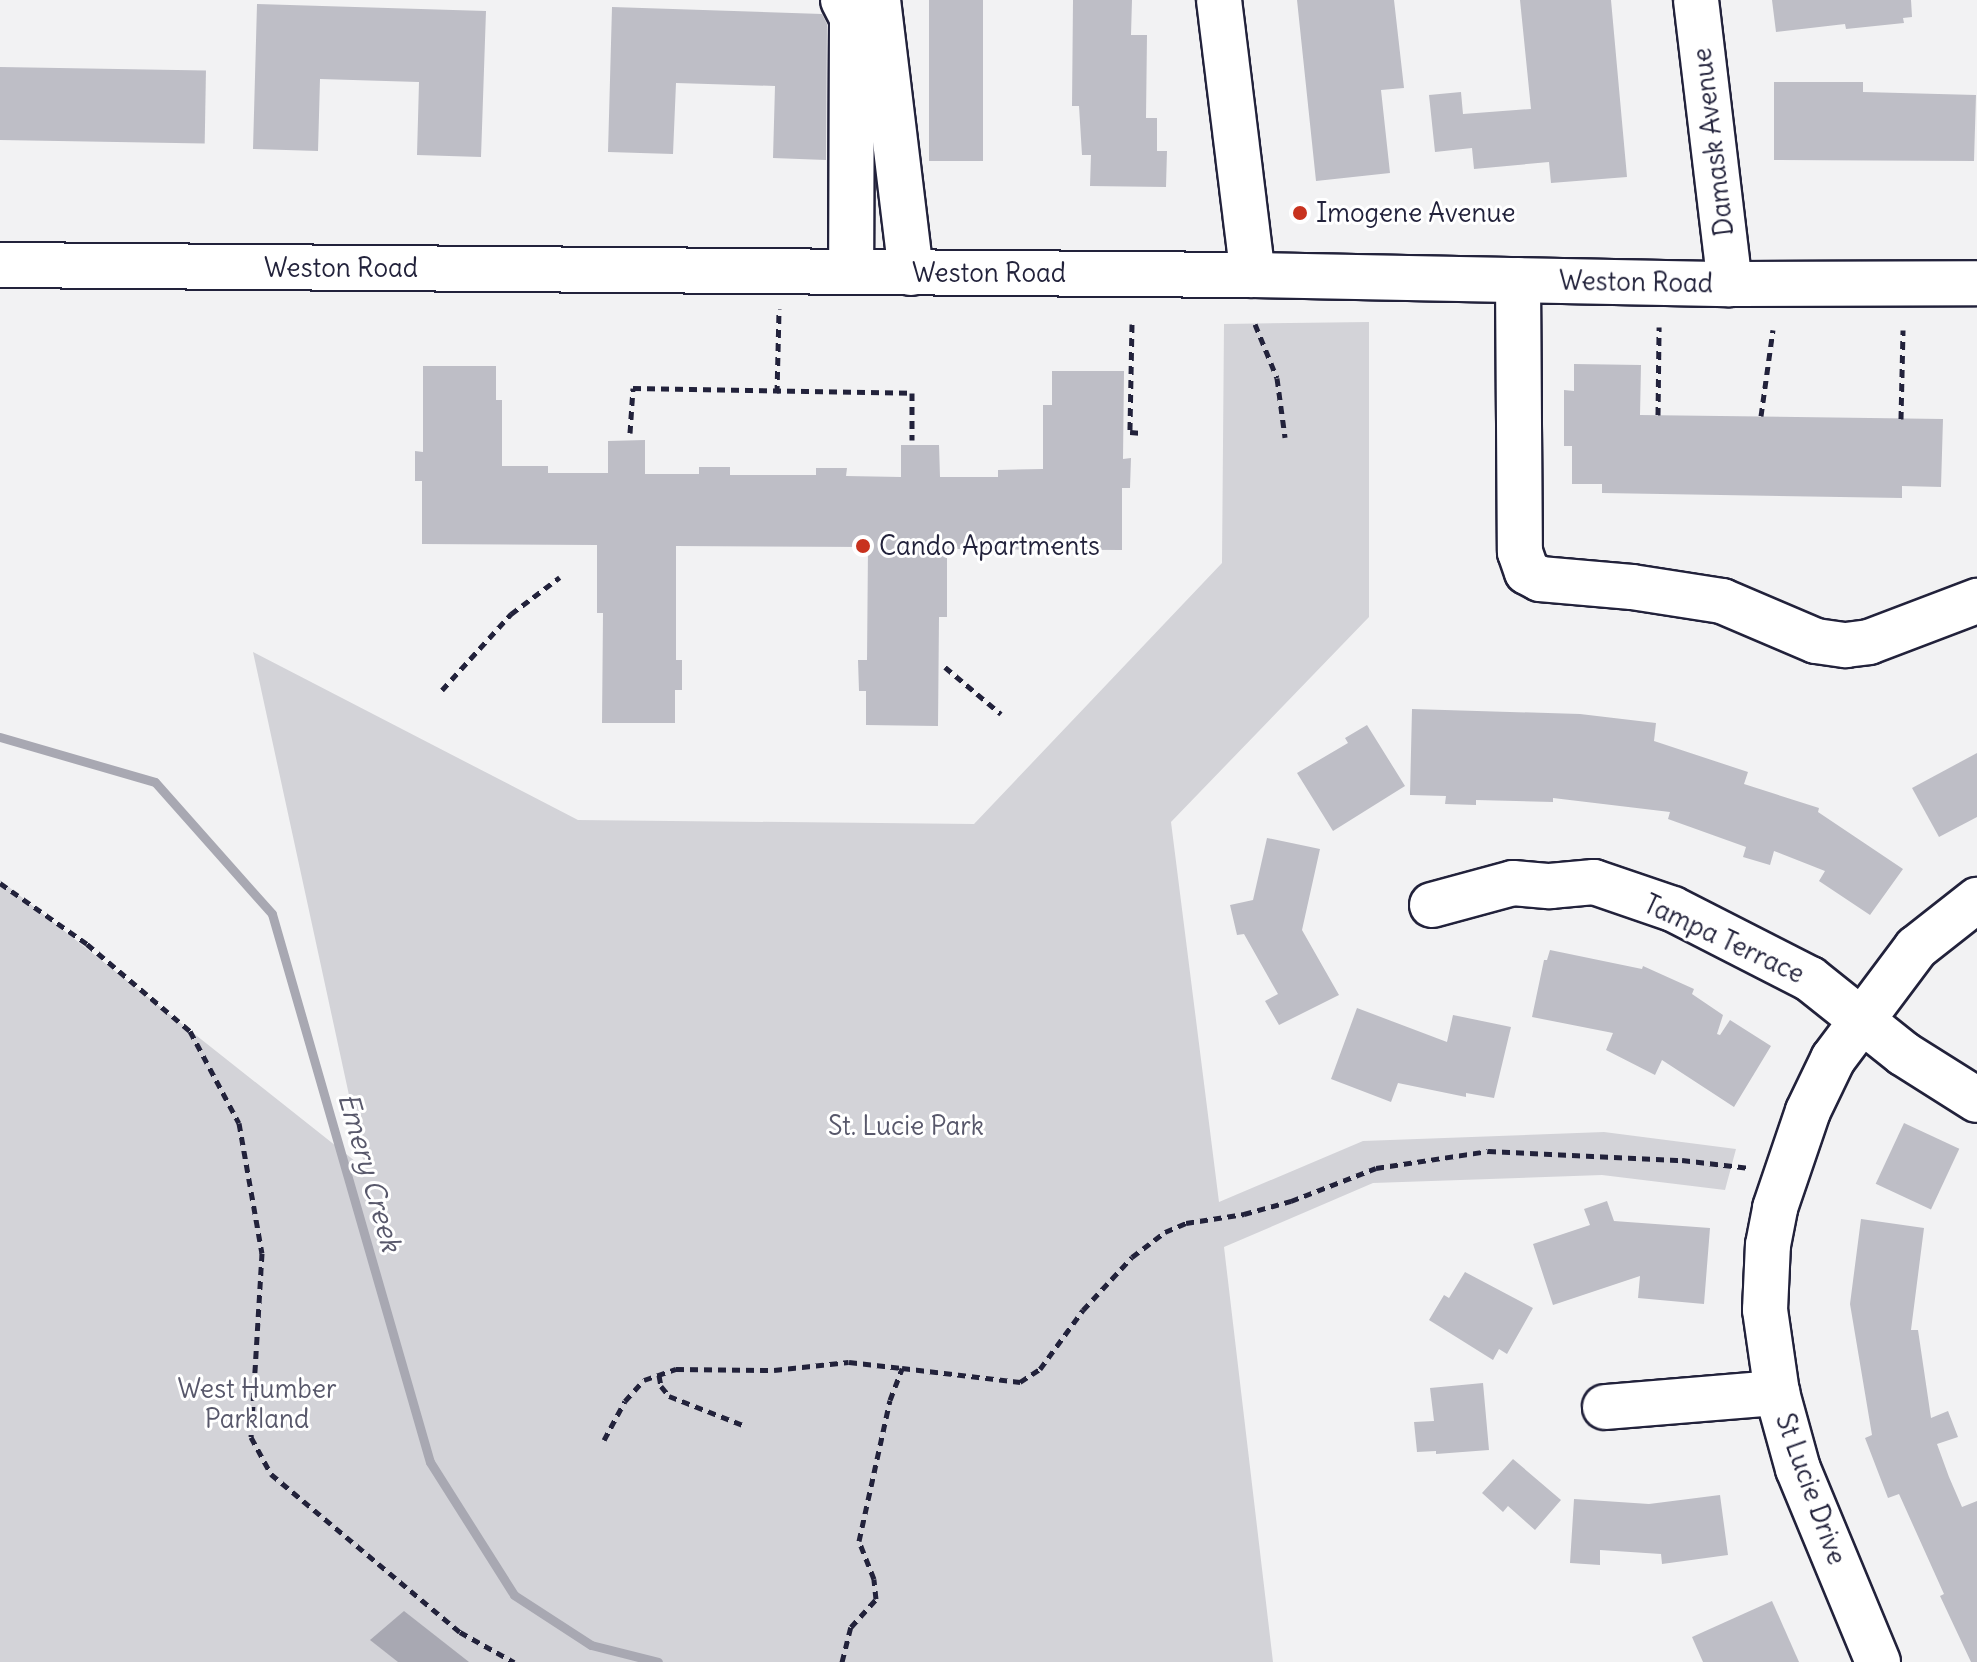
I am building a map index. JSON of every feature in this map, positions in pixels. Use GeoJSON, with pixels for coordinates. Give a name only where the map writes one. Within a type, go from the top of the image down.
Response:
{"type":"FeatureCollection","features":[{"type":"Feature","properties":{"kind":"street"},"geometry":{"type":"LineString","coordinates":[[843,0],[852,18],[851,272]]}},
{"type":"Feature","properties":{"kind":"street"},"geometry":{"type":"LineString","coordinates":[[878,0],[911,273]]}},
{"type":"Feature","properties":{"kind":"street"},"geometry":{"type":"LineString","coordinates":[[1219,0],[1253,275]]}},
{"type":"Feature","properties":{"kind":"street","name":"Damask Avenue"},"geometry":{"type":"LineString","coordinates":[[1696,0],[1730,284]]}},
{"type":"Feature","properties":{"kind":"street","name":"Weston Road"},"geometry":{"type":"LineString","coordinates":[[0,265],[1253,275],[1730,284],[1977,283]]}},
{"type":"Feature","properties":{"kind":"street"},"geometry":{"type":"LineString","coordinates":[[1518,280],[1520,552],[1527,572],[1540,579],[1645,588],[1722,601],[1816,641],[1846,645],[1869,642],[1977,601]]}},
{"type":"Feature","properties":{"kind":"street","name":"Tampa Terrace"},"geometry":{"type":"LineString","coordinates":[[1432,905],[1513,883],[1550,886],[1594,882],[1673,909],[1810,979],[1904,1054],[1977,1100]]}},
{"type":"Feature","properties":{"kind":"street","name":"St Lucie Drive"},"geometry":{"type":"LineString","coordinates":[[1878,1662],[1798,1469],[1777,1393],[1765,1310],[1768,1245],[1787,1173],[1818,1084],[1833,1059],[1916,948],[1977,900]]}},
{"type":"Feature","properties":{"kind":"street"},"geometry":{"type":"LineString","coordinates":[[1605,1407],[1777,1393]]}},
{"type":"Feature","properties":{"kind":"path"},"geometry":{"type":"LineString","coordinates":[[777,393],[779,309]]}},
{"type":"Feature","properties":{"kind":"path"},"geometry":{"type":"LineString","coordinates":[[1132,324],[1130,432],[1142,433]]}},
{"type":"Feature","properties":{"kind":"path"},"geometry":{"type":"LineString","coordinates":[[1255,324],[1277,378],[1285,437]]}},
{"type":"Feature","properties":{"kind":"path"},"geometry":{"type":"LineString","coordinates":[[1658,415],[1659,327]]}},
{"type":"Feature","properties":{"kind":"path"},"geometry":{"type":"LineString","coordinates":[[1761,416],[1773,330]]}},
{"type":"Feature","properties":{"kind":"path"},"geometry":{"type":"LineString","coordinates":[[1901,419],[1903,330]]}},
{"type":"Feature","properties":{"kind":"path"},"geometry":{"type":"LineString","coordinates":[[630,433],[633,388],[777,393],[912,393],[912,440]]}},
{"type":"Feature","properties":{"kind":"path"},"geometry":{"type":"LineString","coordinates":[[442,690],[511,614],[560,577]]}},
{"type":"Feature","properties":{"kind":"path"},"geometry":{"type":"LineString","coordinates":[[945,667],[1001,714]]}},
{"type":"Feature","properties":{"kind":"path"},"geometry":{"type":"LineString","coordinates":[[0,883],[87,944],[190,1031],[239,1123],[262,1253],[251,1437],[271,1474],[460,1632],[514,1662]]}},
{"type":"Feature","properties":{"kind":"path"},"geometry":{"type":"LineString","coordinates":[[604,1440],[625,1401],[644,1380],[676,1369],[774,1370],[849,1362],[1020,1382],[1040,1369],[1083,1310],[1132,1257],[1165,1232],[1186,1223],[1244,1214],[1291,1201],[1376,1168],[1488,1151],[1682,1160],[1787,1173]]}},
{"type":"Feature","properties":{"kind":"path"},"geometry":{"type":"LineString","coordinates":[[842,1659],[851,1627],[876,1599],[874,1579],[859,1541],[890,1400],[902,1368]]}},
{"type":"Feature","properties":{"kind":"path"},"geometry":{"type":"LineString","coordinates":[[659,1375],[661,1386],[669,1396],[743,1425]]}},
{"type":"Feature","properties":{"kind":"green space"},"geometry":{"type":"Polygon","coordinates":[[[1369,322],[1369,617],[1171,822],[1219,1202],[1363,1141],[1604,1132],[1736,1149],[1725,1190],[1602,1175],[1373,1183],[1224,1247],[1273,1662],[0,1662],[0,880],[365,1169],[253,652],[578,820],[974,824],[1222,563],[1224,324],[1369,322]]]}},
{"type":"Feature","properties":{"kind":"shaded area"},"geometry":{"type":"Polygon","coordinates":[[[404,1611],[469,1662],[398,1662],[370,1640],[404,1611]]]}},
{"type":"Feature","properties":{"kind":"building"},"geometry":{"type":"Polygon","coordinates":[[[929,0],[983,0],[983,161],[929,161],[929,0]]]}},
{"type":"Feature","properties":{"kind":"building"},"geometry":{"type":"Polygon","coordinates":[[[1073,0],[1132,0],[1131,35],[1147,35],[1146,118],[1157,118],[1157,151],[1167,151],[1166,187],[1090,186],[1091,155],[1082,155],[1079,106],[1072,106],[1073,0]]]}},
{"type":"Feature","properties":{"kind":"building"},"geometry":{"type":"Polygon","coordinates":[[[1297,0],[1394,0],[1404,88],[1381,90],[1390,173],[1316,181],[1297,0]]]}},
{"type":"Feature","properties":{"kind":"building"},"geometry":{"type":"Polygon","coordinates":[[[1520,0],[1611,0],[1627,177],[1551,183],[1549,162],[1474,169],[1472,148],[1435,152],[1429,95],[1461,92],[1463,114],[1531,109],[1520,0]]]}},
{"type":"Feature","properties":{"kind":"building"},"geometry":{"type":"Polygon","coordinates":[[[1772,0],[1911,0],[1912,17],[1903,18],[1904,23],[1846,29],[1845,24],[1776,32],[1772,0]]]}},
{"type":"Feature","properties":{"kind":"building"},"geometry":{"type":"Polygon","coordinates":[[[257,4],[486,11],[481,157],[417,155],[419,82],[320,79],[318,151],[253,149],[257,4]]]}},
{"type":"Feature","properties":{"kind":"building"},"geometry":{"type":"Polygon","coordinates":[[[612,7],[822,14],[827,24],[826,160],[773,158],[775,86],[676,83],[673,154],[608,152],[612,7]]]}},
{"type":"Feature","properties":{"kind":"building"},"geometry":{"type":"Polygon","coordinates":[[[0,67],[206,71],[205,144],[0,140],[0,67]]]}},
{"type":"Feature","properties":{"kind":"building"},"geometry":{"type":"Polygon","coordinates":[[[1774,82],[1863,82],[1863,92],[1976,95],[1974,161],[1774,160],[1774,82]]]}},
{"type":"Feature","properties":{"kind":"building"},"geometry":{"type":"Polygon","coordinates":[[[1574,364],[1641,365],[1640,415],[1943,419],[1941,487],[1902,486],[1902,498],[1602,493],[1602,484],[1572,484],[1572,446],[1564,446],[1564,390],[1574,391],[1574,364]]]}},
{"type":"Feature","properties":{"kind":"building","name":"Cando Apartments"},"geometry":{"type":"Polygon","coordinates":[[[423,366],[496,366],[496,400],[502,400],[502,466],[548,466],[548,473],[608,473],[608,441],[645,440],[645,474],[699,474],[699,467],[730,467],[730,475],[816,475],[816,468],[847,468],[846,476],[901,477],[901,445],[939,445],[940,477],[998,477],[998,470],[1043,469],[1043,405],[1052,405],[1052,371],[1124,371],[1123,459],[1131,458],[1130,488],[1122,488],[1122,550],[947,549],[947,617],[939,617],[938,726],[866,725],[866,691],[859,691],[858,660],[867,660],[868,547],[676,546],[676,660],[682,660],[682,690],[675,690],[675,723],[602,723],[603,613],[597,613],[597,545],[422,544],[422,481],[415,481],[415,451],[423,452],[423,366]]]}},
{"type":"Feature","properties":{"kind":"building"},"geometry":{"type":"Polygon","coordinates":[[[1412,709],[1580,714],[1656,723],[1654,741],[1748,772],[1744,784],[1819,808],[1818,812],[1903,869],[1870,915],[1819,881],[1825,871],[1774,851],[1770,865],[1743,857],[1746,847],[1668,819],[1670,812],[1553,798],[1553,802],[1476,800],[1476,805],[1445,804],[1446,796],[1410,795],[1412,709]]]}},
{"type":"Feature","properties":{"kind":"building"},"geometry":{"type":"Polygon","coordinates":[[[1367,725],[1405,786],[1333,831],[1297,773],[1348,743],[1345,738],[1367,725]]]}},
{"type":"Feature","properties":{"kind":"building"},"geometry":{"type":"Polygon","coordinates":[[[1977,753],[1977,817],[1939,837],[1912,788],[1977,753]]]}},
{"type":"Feature","properties":{"kind":"building"},"geometry":{"type":"Polygon","coordinates":[[[1267,838],[1320,849],[1302,930],[1339,995],[1279,1025],[1265,1001],[1278,994],[1244,934],[1237,935],[1230,905],[1253,900],[1267,838]]]}},
{"type":"Feature","properties":{"kind":"building"},"geometry":{"type":"Polygon","coordinates":[[[1550,950],[1642,969],[1643,966],[1694,989],[1692,994],[1723,1015],[1717,1034],[1720,1035],[1730,1020],[1771,1046],[1734,1107],[1662,1060],[1655,1075],[1606,1050],[1613,1033],[1532,1017],[1544,960],[1547,960],[1550,950]]]}},
{"type":"Feature","properties":{"kind":"building"},"geometry":{"type":"Polygon","coordinates":[[[1357,1008],[1447,1042],[1453,1015],[1511,1027],[1494,1098],[1466,1093],[1466,1097],[1398,1083],[1391,1102],[1331,1079],[1357,1008]]]}},
{"type":"Feature","properties":{"kind":"building"},"geometry":{"type":"Polygon","coordinates":[[[1904,1123],[1959,1149],[1931,1210],[1876,1184],[1904,1123]]]}},
{"type":"Feature","properties":{"kind":"building"},"geometry":{"type":"Polygon","coordinates":[[[1607,1201],[1614,1221],[1710,1228],[1704,1304],[1638,1298],[1640,1276],[1553,1305],[1533,1244],[1590,1225],[1584,1209],[1607,1201]]]}},
{"type":"Feature","properties":{"kind":"building"},"geometry":{"type":"Polygon","coordinates":[[[1861,1219],[1924,1228],[1911,1330],[1918,1330],[1931,1418],[1948,1411],[1958,1437],[1937,1444],[1949,1477],[1962,1507],[1977,1501],[1977,1662],[1971,1662],[1940,1596],[1944,1594],[1899,1494],[1888,1498],[1865,1438],[1872,1435],[1850,1304],[1861,1219]]]}},
{"type":"Feature","properties":{"kind":"building"},"geometry":{"type":"Polygon","coordinates":[[[1465,1272],[1533,1308],[1507,1354],[1499,1349],[1493,1360],[1429,1320],[1444,1295],[1449,1298],[1465,1272]]]}},
{"type":"Feature","properties":{"kind":"building"},"geometry":{"type":"Polygon","coordinates":[[[1483,1383],[1489,1450],[1436,1454],[1436,1451],[1417,1452],[1414,1422],[1434,1421],[1430,1388],[1483,1383]]]}},
{"type":"Feature","properties":{"kind":"building"},"geometry":{"type":"Polygon","coordinates":[[[1513,1459],[1561,1500],[1535,1530],[1508,1506],[1503,1512],[1482,1493],[1513,1459]]]}},
{"type":"Feature","properties":{"kind":"building"},"geometry":{"type":"Polygon","coordinates":[[[1720,1495],[1728,1555],[1662,1564],[1661,1554],[1600,1550],[1600,1565],[1570,1563],[1574,1499],[1649,1504],[1720,1495]]]}},
{"type":"Feature","properties":{"kind":"building"},"geometry":{"type":"Polygon","coordinates":[[[1772,1601],[1799,1662],[1703,1662],[1692,1637],[1772,1601]]]}},
{"type":"Feature","properties":{"kind":"waterway","name":"Emery Creek"},"geometry":{"type":"LineString","coordinates":[[0,737],[155,782],[272,914],[430,1462],[514,1595],[591,1645],[658,1662]]}},
{"type":"Feature","properties":{"kind":"place","name":"Imogene Avenue"},"geometry":{"type":"Point","coordinates":[1300,213]}},
{"type":"Feature","properties":{"kind":"place","name":"Cando Apartments"},"geometry":{"type":"Point","coordinates":[863,546]}},
{"type":"Feature","properties":{"kind":"park label","name":"St. Lucie Park"},"geometry":{"type":"Point","coordinates":[906,1126]}},
{"type":"Feature","properties":{"kind":"park label","name":"West Humber Parkland"},"geometry":{"type":"Point","coordinates":[257,1404]}}]}
